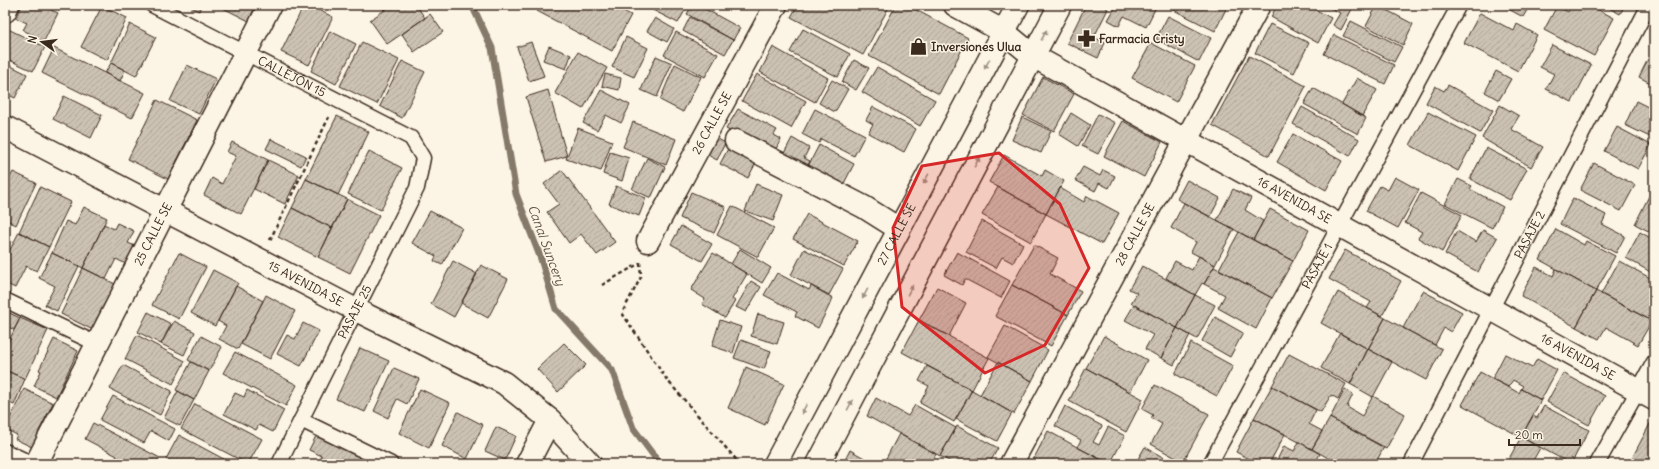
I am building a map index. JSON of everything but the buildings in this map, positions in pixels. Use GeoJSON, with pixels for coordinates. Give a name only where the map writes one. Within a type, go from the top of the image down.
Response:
{"type":"FeatureCollection","features":[{"type":"Feature","properties":{"kind":"street"},"geometry":{"type":"LineString","coordinates":[[5,11],[8,5]]}},
{"type":"Feature","properties":{"kind":"street","name":"25 CALLE SE"},"geometry":{"type":"LineString","coordinates":[[36,464],[270,5]]}},
{"type":"Feature","properties":{"kind":"street","name":"26 CALLE SE"},"geometry":{"type":"LineString","coordinates":[[648,241],[776,5]]}},
{"type":"Feature","properties":{"kind":"street","name":"16 AVENIDA SE"},"geometry":{"type":"LineString","coordinates":[[955,5],[1004,32],[1033,56],[1646,394]]}},
{"type":"Feature","properties":{"kind":"street","name":"27 CALLE SE"},"geometry":{"type":"LineString","coordinates":[[775,464],[1018,5]]}},
{"type":"Feature","properties":{"kind":"street"},"geometry":{"type":"LineString","coordinates":[[818,464],[1060,5]]}},
{"type":"Feature","properties":{"kind":"street","name":"28 CALLE SE"},"geometry":{"type":"LineString","coordinates":[[1011,464],[1187,141],[1259,5]]}},
{"type":"Feature","properties":{"kind":"street","name":"15 AVENIDA SE"},"geometry":{"type":"LineString","coordinates":[[5,127],[356,310],[504,383],[550,420],[590,464]]}},
{"type":"Feature","properties":{"kind":"street"},"geometry":{"type":"LineString","coordinates":[[736,141],[864,207],[899,229]]}},
{"type":"Feature","properties":{"kind":"street"},"geometry":{"type":"LineString","coordinates":[[527,464],[550,420]]}},
{"type":"Feature","properties":{"kind":"lane","name":"CALLEJÓN 15"},"geometry":{"type":"LineString","coordinates":[[152,5],[411,138],[423,158]]}},
{"type":"Feature","properties":{"kind":"lane","name":"PASAJE 1"},"geometry":{"type":"LineString","coordinates":[[1210,464],[1459,5]]}},
{"type":"Feature","properties":{"kind":"lane","name":"PASAJE 2"},"geometry":{"type":"LineString","coordinates":[[1411,464],[1490,308],[1649,5]]}},
{"type":"Feature","properties":{"kind":"lane","name":"PASAJE 25"},"geometry":{"type":"LineString","coordinates":[[279,464],[417,188],[423,158]]}},
{"type":"Feature","properties":{"kind":"lane"},"geometry":{"type":"LineString","coordinates":[[5,300],[97,344]]}},
{"type":"Feature","properties":{"kind":"lane"},"geometry":{"type":"LineString","coordinates":[[1597,464],[1646,394],[1654,362]]}},
{"type":"Feature","properties":{"kind":"lane"},"geometry":{"type":"LineString","coordinates":[[301,420],[391,464]]}},
{"type":"Feature","properties":{"kind":"lane"},"geometry":{"type":"LineString","coordinates":[[5,450],[33,464]]}},
{"type":"Feature","properties":{"kind":"path"},"geometry":{"type":"LineString","coordinates":[[260,260],[338,100]]}},
{"type":"Feature","properties":{"kind":"path"},"geometry":{"type":"LineString","coordinates":[[648,241],[640,263],[641,276],[622,313],[667,380],[740,464]]}},
{"type":"Feature","properties":{"kind":"path"},"geometry":{"type":"LineString","coordinates":[[602,285],[640,263]]}},
{"type":"Feature","properties":{"kind":"highlighted area"},"geometry":{"type":"Polygon","coordinates":[[[999,153],[1060,204],[1089,268],[1045,345],[985,373],[902,307],[893,228],[922,166],[999,153]]]}},
{"type":"Feature","properties":{"kind":"waterway","name":"Canal Suncery"},"geometry":{"type":"LineString","coordinates":[[472,5],[492,48],[516,194],[541,259],[556,309],[612,370],[633,428],[660,464]]}},
{"type":"Feature","properties":{"kind":"place","name":"Farmacia Cristy"},"geometry":{"type":"Point","coordinates":[1086,39]}},
{"type":"Feature","properties":{"kind":"place","name":"Inversiones Ulua"},"geometry":{"type":"Point","coordinates":[918,47]}}]}
